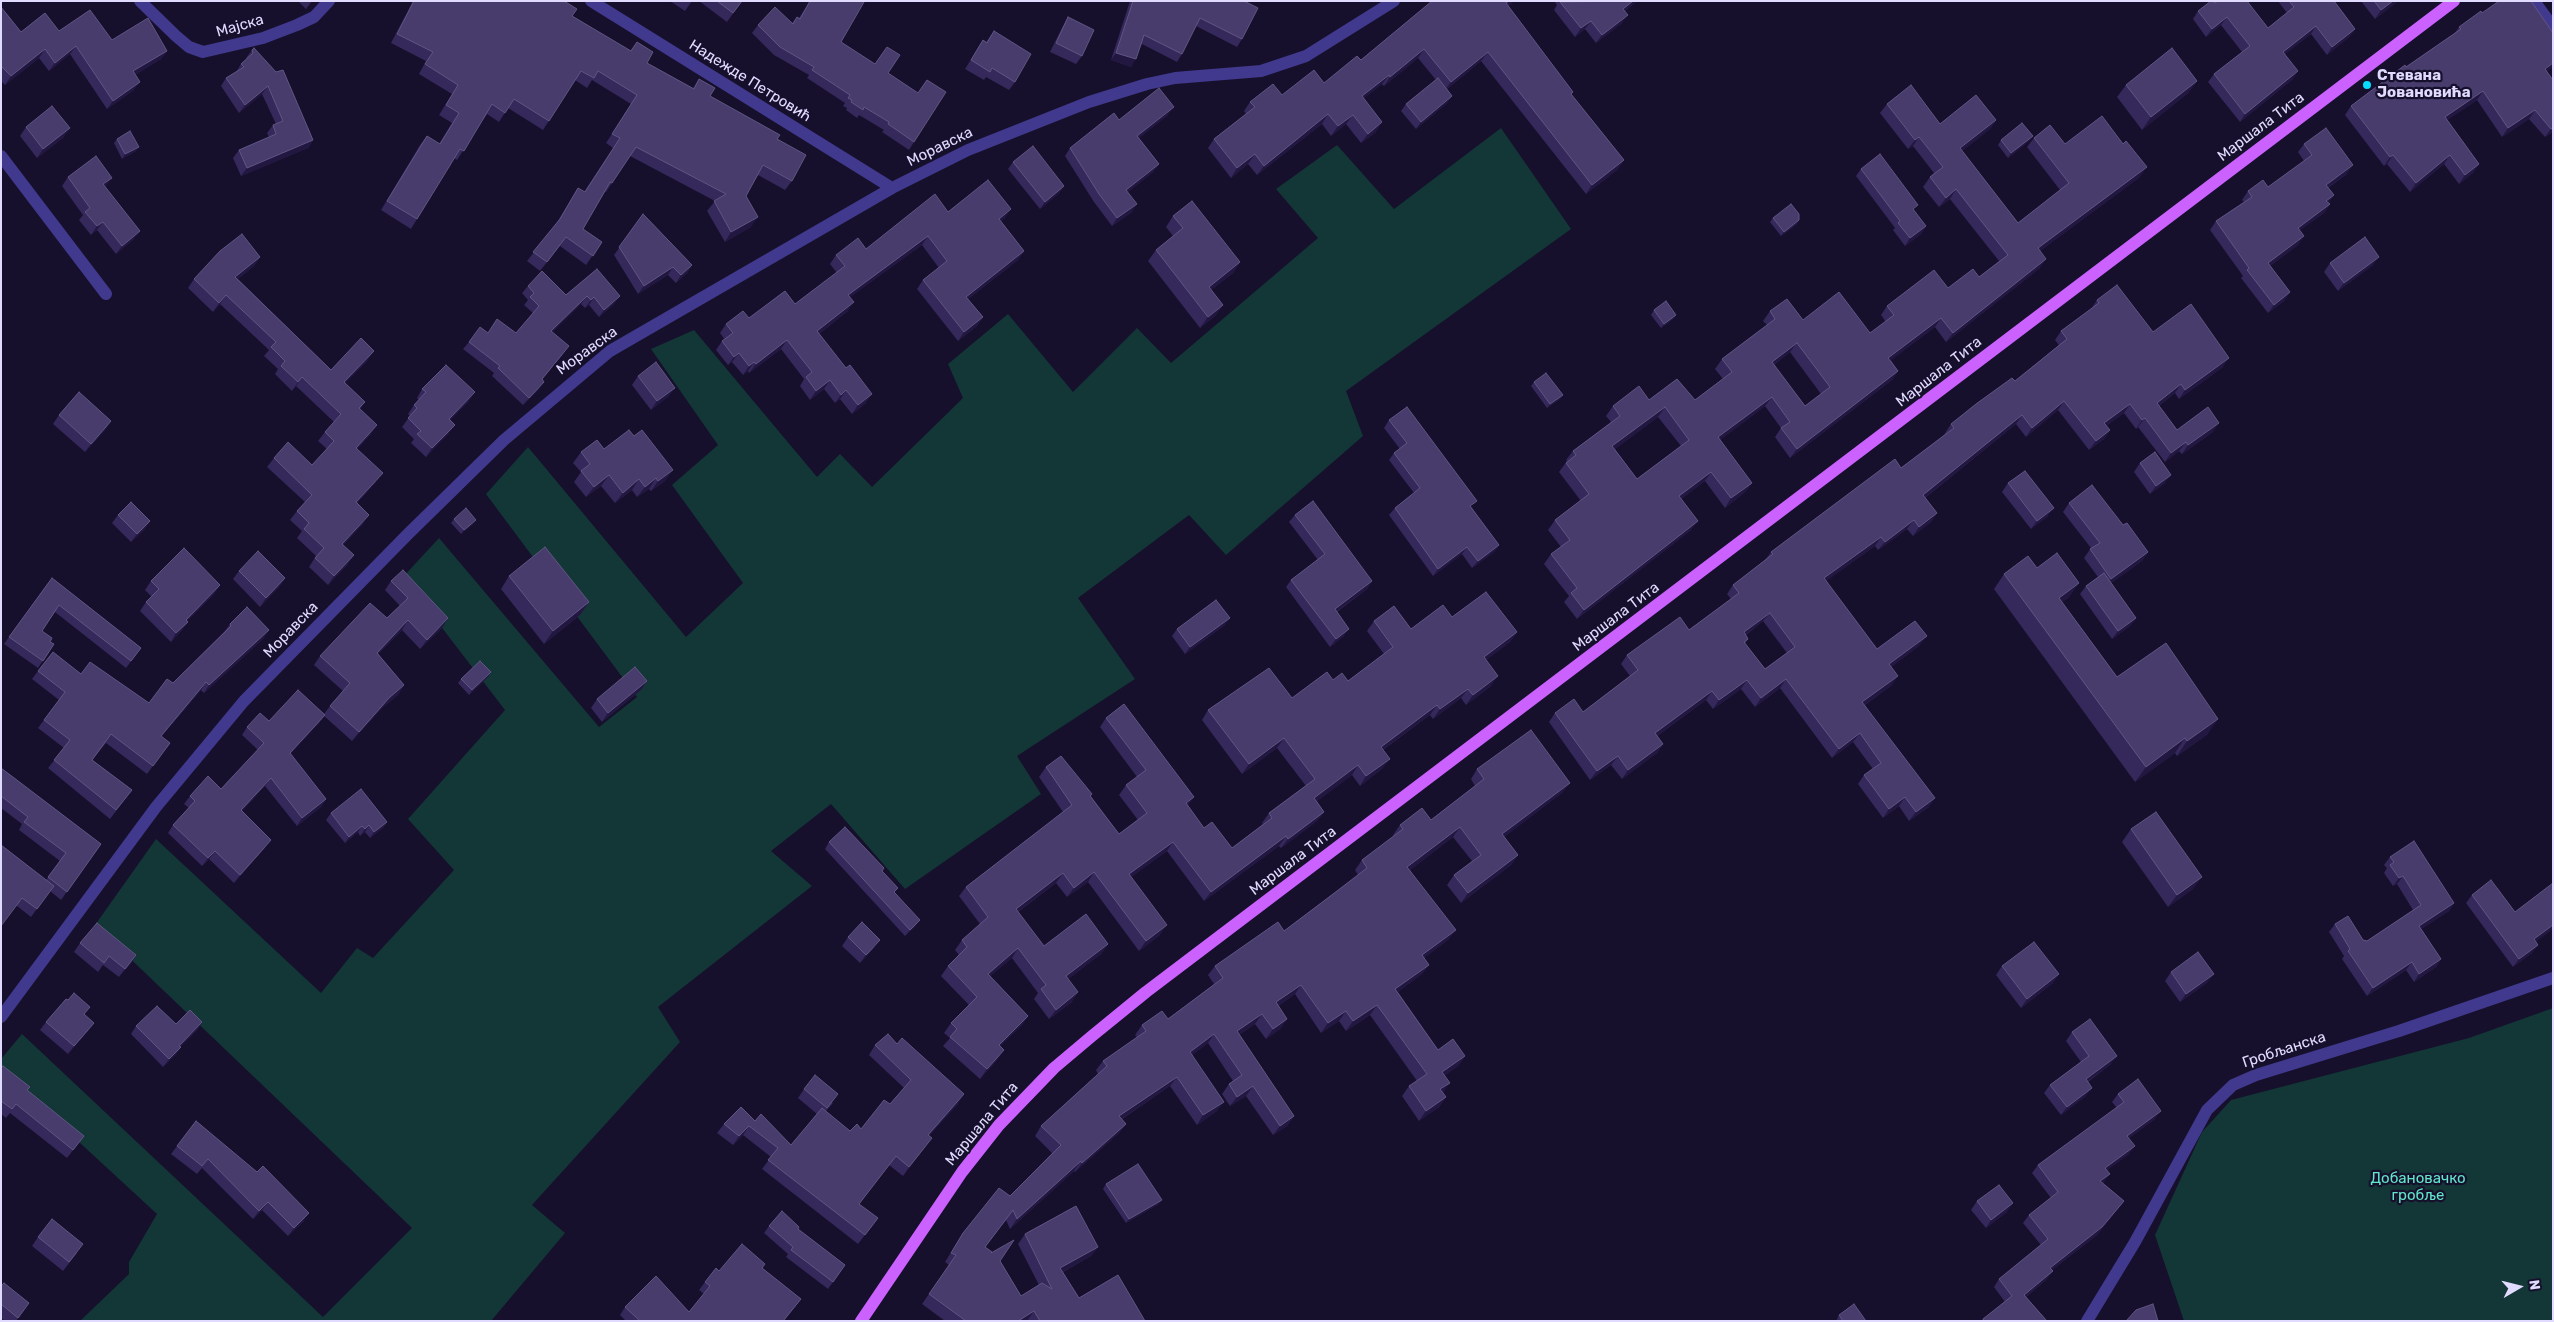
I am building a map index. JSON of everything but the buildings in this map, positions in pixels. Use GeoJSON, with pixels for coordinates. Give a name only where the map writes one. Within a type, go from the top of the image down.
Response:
{"type":"FeatureCollection","features":[{"type":"Feature","properties":{"kind":"main road","name":"Маршала Тита"},"geometry":{"type":"LineString","coordinates":[[861,1321],[962,1172],[999,1125],[1054,1068],[1100,1029],[1146,992],[2454,1]]}},
{"type":"Feature","properties":{"kind":"street","name":"Мајска"},"geometry":{"type":"LineString","coordinates":[[140,1],[189,47],[204,52],[254,40],[297,25],[314,16],[329,1]]}},
{"type":"Feature","properties":{"kind":"street","name":"Надежде Петровић"},"geometry":{"type":"LineString","coordinates":[[591,1],[892,188]]}},
{"type":"Feature","properties":{"kind":"street","name":"Моравска"},"geometry":{"type":"LineString","coordinates":[[1,1017],[156,807],[244,701],[408,534],[504,440],[610,351],[892,188],[968,150],[1089,102],[1147,84],[1175,78],[1261,71],[1306,56],[1394,1]]}},
{"type":"Feature","properties":{"kind":"street"},"geometry":{"type":"LineString","coordinates":[[2534,1],[2553,27]]}},
{"type":"Feature","properties":{"kind":"street"},"geometry":{"type":"LineString","coordinates":[[1,156],[106,294]]}},
{"type":"Feature","properties":{"kind":"street","name":"Гробљанска"},"geometry":{"type":"LineString","coordinates":[[2087,1321],[2125,1258],[2206,1110],[2233,1085],[2256,1075],[2399,1031],[2553,978]]}},
{"type":"Feature","properties":{"kind":"green space"},"geometry":{"type":"Polygon","coordinates":[[[1501,128],[1571,229],[1346,391],[1363,436],[1226,555],[1189,515],[1078,598],[1135,679],[1017,756],[1041,794],[905,889],[831,804],[771,851],[812,886],[658,1007],[680,1042],[532,1205],[565,1233],[491,1321],[80,1321],[129,1274],[129,1262],[157,1214],[1,1070],[1,1059],[22,1034],[323,1317],[412,1228],[95,925],[156,839],[321,993],[357,948],[373,958],[454,870],[408,819],[505,710],[403,577],[439,538],[599,727],[637,697],[486,494],[528,447],[686,637],[743,583],[672,485],[718,445],[651,349],[694,330],[817,477],[840,454],[872,487],[963,398],[948,364],[1008,314],[1073,392],[1137,328],[1171,363],[1318,238],[1276,189],[1337,145],[1394,209],[1501,128]]]}},
{"type":"Feature","properties":{"kind":"green space","name":"Добановачко гробље"},"geometry":{"type":"Polygon","coordinates":[[[2553,1008],[2553,1321],[2184,1321],[2155,1235],[2202,1132],[2231,1100],[2469,1038],[2553,1008]]]}},
{"type":"Feature","properties":{"kind":"place","name":"Стевана Јовановића"},"geometry":{"type":"Point","coordinates":[2367,85]}}]}
